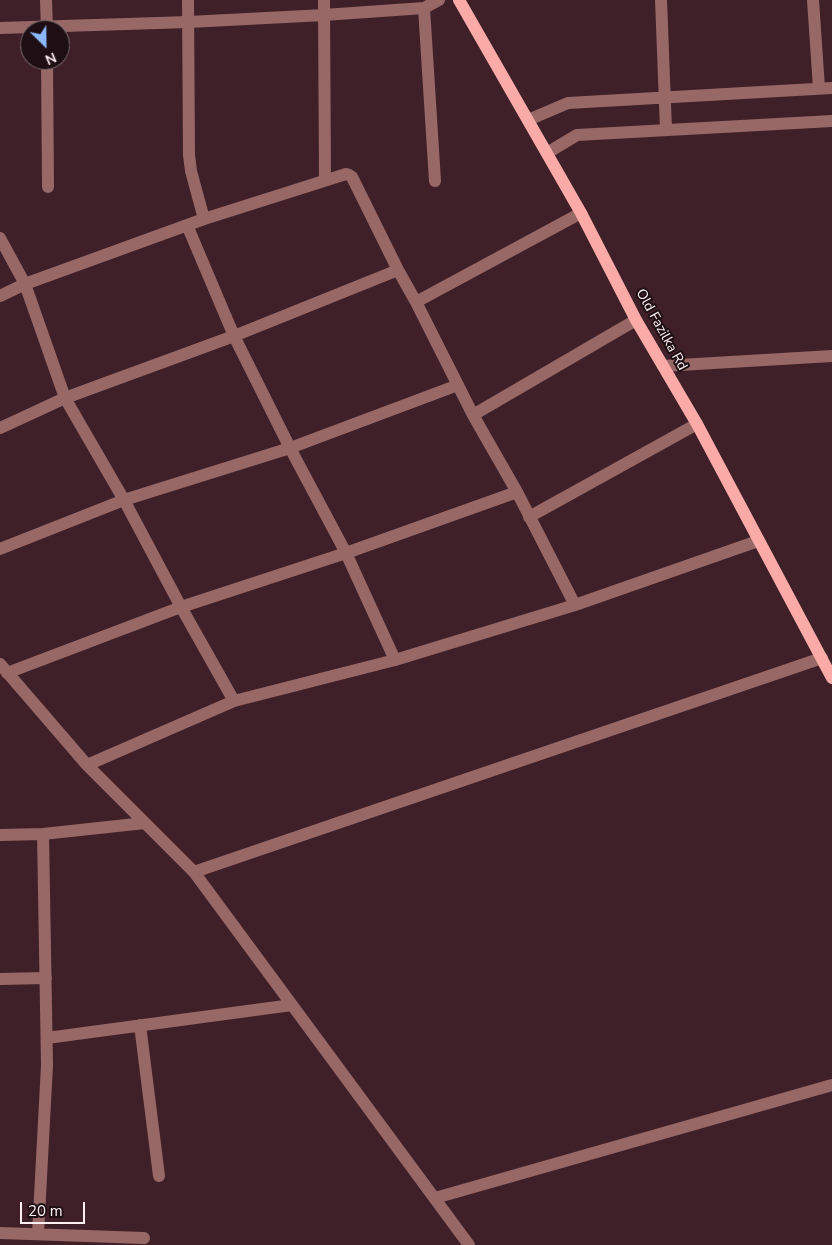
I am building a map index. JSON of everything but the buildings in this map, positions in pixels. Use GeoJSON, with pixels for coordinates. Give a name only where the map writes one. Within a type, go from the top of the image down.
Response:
{"type":"FeatureCollection","features":[{"type":"Feature","properties":{"kind":"main road","name":"Old Fazilka Rd"},"geometry":{"type":"LineString","coordinates":[[459,0],[581,213],[636,320],[697,424],[832,678]]}},
{"type":"Feature","properties":{"kind":"street"},"geometry":{"type":"LineString","coordinates":[[46,0],[47,20]]}},
{"type":"Feature","properties":{"kind":"street"},"geometry":{"type":"LineString","coordinates":[[188,0],[191,171],[204,219]]}},
{"type":"Feature","properties":{"kind":"street"},"geometry":{"type":"LineString","coordinates":[[324,0],[325,180]]}},
{"type":"Feature","properties":{"kind":"street"},"geometry":{"type":"LineString","coordinates":[[70,27],[424,8],[439,0]]}},
{"type":"Feature","properties":{"kind":"street"},"geometry":{"type":"LineString","coordinates":[[661,0],[666,130]]}},
{"type":"Feature","properties":{"kind":"street"},"geometry":{"type":"LineString","coordinates":[[528,120],[568,103],[826,88],[813,0]]}},
{"type":"Feature","properties":{"kind":"street"},"geometry":{"type":"LineString","coordinates":[[424,8],[435,181]]}},
{"type":"Feature","properties":{"kind":"street"},"geometry":{"type":"LineString","coordinates":[[0,28],[20,28]]}},
{"type":"Feature","properties":{"kind":"street"},"geometry":{"type":"LineString","coordinates":[[47,70],[48,187]]}},
{"type":"Feature","properties":{"kind":"street"},"geometry":{"type":"LineString","coordinates":[[547,153],[577,135],[832,121]]}},
{"type":"Feature","properties":{"kind":"street"},"geometry":{"type":"LineString","coordinates":[[0,296],[25,284],[204,219],[346,174],[352,177],[473,415],[517,492],[575,605]]}},
{"type":"Feature","properties":{"kind":"street"},"geometry":{"type":"LineString","coordinates":[[416,302],[581,213]]}},
{"type":"Feature","properties":{"kind":"street"},"geometry":{"type":"LineString","coordinates":[[187,225],[234,336],[290,448],[346,553],[395,660]]}},
{"type":"Feature","properties":{"kind":"street"},"geometry":{"type":"LineString","coordinates":[[0,238],[25,284],[65,398],[124,500],[234,701]]}},
{"type":"Feature","properties":{"kind":"street"},"geometry":{"type":"LineString","coordinates":[[0,428],[65,398],[234,336],[398,270]]}},
{"type":"Feature","properties":{"kind":"street"},"geometry":{"type":"LineString","coordinates":[[473,415],[636,320]]}},
{"type":"Feature","properties":{"kind":"street"},"geometry":{"type":"LineString","coordinates":[[663,366],[832,356]]}},
{"type":"Feature","properties":{"kind":"street"},"geometry":{"type":"LineString","coordinates":[[0,549],[124,500],[290,448],[458,385]]}},
{"type":"Feature","properties":{"kind":"street"},"geometry":{"type":"LineString","coordinates":[[529,517],[697,424]]}},
{"type":"Feature","properties":{"kind":"street"},"geometry":{"type":"LineString","coordinates":[[470,1245],[194,872],[87,765],[4,669],[181,607],[346,553],[517,492]]}},
{"type":"Feature","properties":{"kind":"street"},"geometry":{"type":"LineString","coordinates":[[87,765],[234,701],[395,660],[575,605],[758,541]]}},
{"type":"Feature","properties":{"kind":"street"},"geometry":{"type":"LineString","coordinates":[[194,872],[822,658]]}},
{"type":"Feature","properties":{"kind":"street"},"geometry":{"type":"LineString","coordinates":[[0,834],[43,834],[144,823]]}},
{"type":"Feature","properties":{"kind":"street"},"geometry":{"type":"LineString","coordinates":[[38,1234],[47,1065],[43,834]]}},
{"type":"Feature","properties":{"kind":"street"},"geometry":{"type":"LineString","coordinates":[[0,979],[46,978]]}},
{"type":"Feature","properties":{"kind":"street"},"geometry":{"type":"LineString","coordinates":[[47,1038],[292,1005]]}},
{"type":"Feature","properties":{"kind":"street"},"geometry":{"type":"LineString","coordinates":[[140,1025],[159,1176]]}},
{"type":"Feature","properties":{"kind":"street"},"geometry":{"type":"LineString","coordinates":[[435,1198],[832,1085]]}},
{"type":"Feature","properties":{"kind":"street"},"geometry":{"type":"LineString","coordinates":[[0,1232],[144,1238]]}}]}
